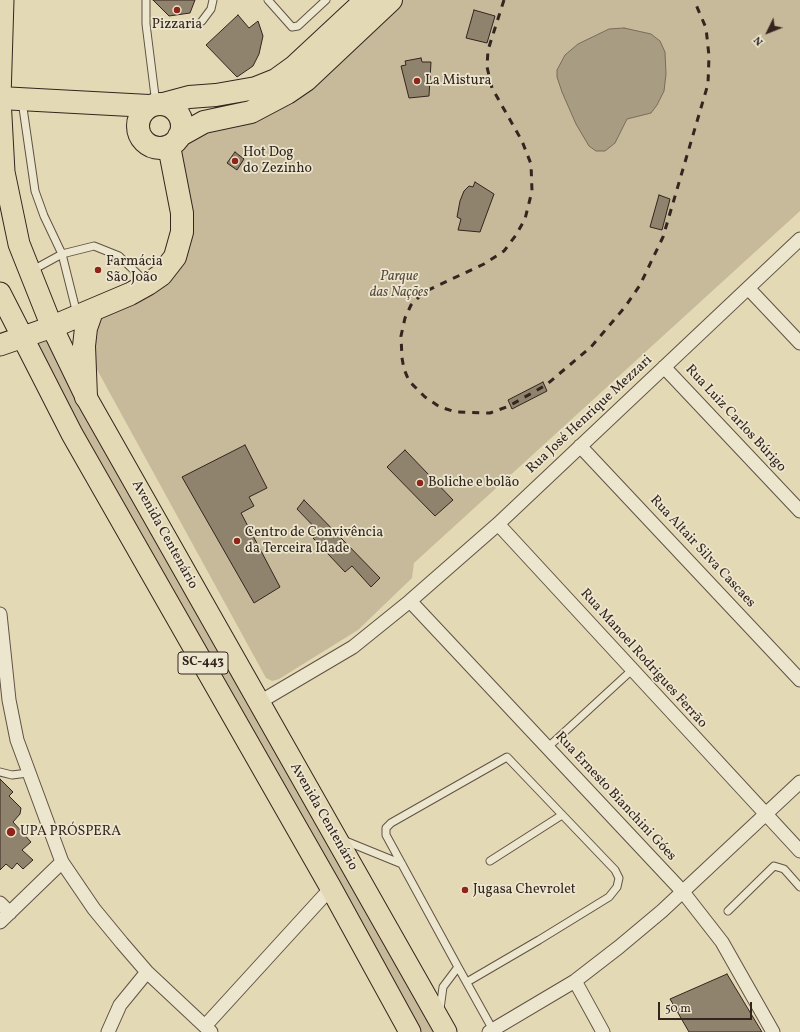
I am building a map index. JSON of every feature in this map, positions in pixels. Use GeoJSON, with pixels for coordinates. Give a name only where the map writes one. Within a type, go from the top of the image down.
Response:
{"type":"FeatureCollection","features":[{"type":"Feature","properties":{"kind":"highway"},"geometry":{"type":"LineString","coordinates":[[366,0],[294,67],[276,80],[256,88],[216,95],[189,97],[156,105],[140,117],[139,132],[148,144],[162,148],[204,122],[251,112],[287,93],[306,80],[391,0]]}},
{"type":"Feature","properties":{"kind":"highway"},"geometry":{"type":"LineString","coordinates":[[0,98],[170,106],[180,116],[182,122],[174,141],[182,213],[182,232],[175,257],[161,275],[148,284],[85,314],[52,327]]}},
{"type":"Feature","properties":{"kind":"highway"},"geometry":{"type":"LineString","coordinates":[[85,314],[86,328],[84,346],[86,397]]}},
{"type":"Feature","properties":{"kind":"main road","name":"Avenida Centenário"},"geometry":{"type":"LineString","coordinates":[[3,0],[0,98],[4,172],[19,244],[52,327],[86,397],[258,703],[442,1025]]}},
{"type":"Feature","properties":{"kind":"main road","name":"Avenida Centenário"},"geometry":{"type":"LineString","coordinates":[[0,293],[72,434],[331,888],[410,1032]]}},
{"type":"Feature","properties":{"kind":"main road"},"geometry":{"type":"LineString","coordinates":[[0,345],[52,327]]}},
{"type":"Feature","properties":{"kind":"street","name":"Rua José Henrique Mezzari"},"geometry":{"type":"LineString","coordinates":[[258,703],[353,647],[410,601],[498,524],[800,239]]}},
{"type":"Feature","properties":{"kind":"street"},"geometry":{"type":"LineString","coordinates":[[748,288],[800,343]]}},
{"type":"Feature","properties":{"kind":"street","name":"Rua Luiz Carlos Búrigo"},"geometry":{"type":"LineString","coordinates":[[664,367],[800,511]]}},
{"type":"Feature","properties":{"kind":"street","name":"Rua Altair Silva Cascaes"},"geometry":{"type":"LineString","coordinates":[[580,446],[800,680]]}},
{"type":"Feature","properties":{"kind":"street","name":"Rua Manoel Rodrigues Ferrão"},"geometry":{"type":"LineString","coordinates":[[498,524],[765,815]]}},
{"type":"Feature","properties":{"kind":"street","name":"Rua Ernesto Bianchini Góes"},"geometry":{"type":"LineString","coordinates":[[410,601],[683,892],[722,942],[773,1032]]}},
{"type":"Feature","properties":{"kind":"street"},"geometry":{"type":"LineString","coordinates":[[0,614],[4,704],[28,773],[62,862],[94,909],[147,972],[208,1029],[331,888]]}},
{"type":"Feature","properties":{"kind":"street"},"geometry":{"type":"LineString","coordinates":[[491,1031],[575,981],[641,929],[683,892],[800,782]]}},
{"type":"Feature","properties":{"kind":"street"},"geometry":{"type":"LineString","coordinates":[[765,815],[800,852]]}},
{"type":"Feature","properties":{"kind":"street"},"geometry":{"type":"LineString","coordinates":[[0,922],[62,862]]}},
{"type":"Feature","properties":{"kind":"street"},"geometry":{"type":"LineString","coordinates":[[0,903],[10,913]]}},
{"type":"Feature","properties":{"kind":"street"},"geometry":{"type":"LineString","coordinates":[[108,1032],[120,1006],[147,972]]}},
{"type":"Feature","properties":{"kind":"street"},"geometry":{"type":"LineString","coordinates":[[575,981],[603,1032]]}},
{"type":"Feature","properties":{"kind":"lane"},"geometry":{"type":"LineString","coordinates":[[146,0],[146,24],[156,105]]}},
{"type":"Feature","properties":{"kind":"lane"},"geometry":{"type":"LineString","coordinates":[[202,21],[211,9],[213,0]]}},
{"type":"Feature","properties":{"kind":"lane"},"geometry":{"type":"LineString","coordinates":[[268,0],[292,27],[298,26],[326,0]]}},
{"type":"Feature","properties":{"kind":"lane"},"geometry":{"type":"LineString","coordinates":[[22,99],[35,190],[44,216],[62,254],[85,314]]}},
{"type":"Feature","properties":{"kind":"lane"},"geometry":{"type":"LineString","coordinates":[[29,272],[62,254],[94,246],[120,256],[148,284]]}},
{"type":"Feature","properties":{"kind":"lane"},"geometry":{"type":"LineString","coordinates":[[547,748],[632,670]]}},
{"type":"Feature","properties":{"kind":"lane"},"geometry":{"type":"LineString","coordinates":[[467,982],[609,897],[617,887],[619,878],[615,870],[506,757],[391,823],[386,828],[386,835],[467,982],[491,1031]]}},
{"type":"Feature","properties":{"kind":"lane"},"geometry":{"type":"LineString","coordinates":[[0,772],[12,775],[28,773]]}},
{"type":"Feature","properties":{"kind":"lane"},"geometry":{"type":"LineString","coordinates":[[490,861],[562,815]]}},
{"type":"Feature","properties":{"kind":"lane"},"geometry":{"type":"LineString","coordinates":[[335,838],[402,864]]}},
{"type":"Feature","properties":{"kind":"lane"},"geometry":{"type":"LineString","coordinates":[[728,911],[774,866],[784,869],[800,887]]}},
{"type":"Feature","properties":{"kind":"lane"},"geometry":{"type":"LineString","coordinates":[[442,1025],[443,987],[458,967]]}},
{"type":"Feature","properties":{"kind":"green space","name":"Parque das Nações"},"geometry":{"type":"Polygon","coordinates":[[[398,0],[800,0],[800,211],[414,563],[412,578],[358,630],[279,679],[272,681],[266,678],[89,355],[93,318],[165,278],[184,189],[179,138],[246,121],[398,0]]]}},
{"type":"Feature","properties":{"kind":"green space"},"geometry":{"type":"Polygon","coordinates":[[[48,340],[436,1032],[416,1032],[30,345],[48,340]]]}},
{"type":"Feature","properties":{"kind":"shaded area"},"geometry":{"type":"Polygon","coordinates":[[[624,28],[651,34],[660,41],[665,52],[666,74],[664,91],[651,113],[627,119],[615,143],[605,151],[596,151],[589,146],[576,124],[562,92],[557,77],[557,70],[565,55],[578,44],[609,29],[624,28]]]}},
{"type":"Feature","properties":{"kind":"building","name":"Pizzaria"},"geometry":{"type":"Polygon","coordinates":[[[153,0],[195,0],[190,13],[169,16],[153,0]]]}},
{"type":"Feature","properties":{"kind":"building"},"geometry":{"type":"Polygon","coordinates":[[[474,10],[495,16],[487,43],[466,38],[474,10]]]}},
{"type":"Feature","properties":{"kind":"building"},"geometry":{"type":"Polygon","coordinates":[[[238,15],[249,28],[258,21],[263,36],[259,54],[253,66],[237,77],[206,45],[238,15]]]}},
{"type":"Feature","properties":{"kind":"building","name":"La Mistura"},"geometry":{"type":"Polygon","coordinates":[[[421,58],[422,62],[431,62],[429,96],[409,98],[401,66],[406,65],[405,61],[421,58]]]}},
{"type":"Feature","properties":{"kind":"building","name":"Hot Dog do Zezinho"},"geometry":{"type":"Polygon","coordinates":[[[235,152],[244,159],[237,170],[227,163],[235,152]]]}},
{"type":"Feature","properties":{"kind":"building"},"geometry":{"type":"Polygon","coordinates":[[[475,182],[494,194],[480,232],[458,230],[461,219],[457,217],[460,201],[464,191],[469,186],[473,187],[475,182]]]}},
{"type":"Feature","properties":{"kind":"building"},"geometry":{"type":"Polygon","coordinates":[[[659,195],[670,199],[662,230],[650,227],[659,195]]]}},
{"type":"Feature","properties":{"kind":"building"},"geometry":{"type":"Polygon","coordinates":[[[543,382],[547,391],[512,409],[508,400],[543,382]]]}},
{"type":"Feature","properties":{"kind":"building","name":"Centro de Convivência da Terceira Idade"},"geometry":{"type":"Polygon","coordinates":[[[245,445],[267,488],[249,497],[254,506],[241,513],[280,587],[254,603],[182,477],[245,445]]]}},
{"type":"Feature","properties":{"kind":"building","name":"Boliche e bolão"},"geometry":{"type":"Polygon","coordinates":[[[405,450],[453,500],[435,516],[387,467],[405,450]]]}},
{"type":"Feature","properties":{"kind":"building"},"geometry":{"type":"Polygon","coordinates":[[[304,500],[380,578],[371,587],[352,566],[345,572],[313,538],[320,533],[297,509],[304,500]]]}},
{"type":"Feature","properties":{"kind":"building","name":"UPA PRÓSPERA"},"geometry":{"type":"Polygon","coordinates":[[[0,779],[13,792],[9,796],[21,808],[20,814],[13,822],[31,842],[22,850],[33,860],[23,869],[17,863],[12,869],[6,864],[0,870],[0,779]]]}},
{"type":"Feature","properties":{"kind":"building"},"geometry":{"type":"Polygon","coordinates":[[[727,974],[762,1032],[689,1032],[670,999],[727,974]]]}},
{"type":"Feature","properties":{"kind":"railway"},"geometry":{"type":"LineString","coordinates":[[504,0],[488,50],[487,67],[492,88],[522,141],[531,164],[532,191],[525,219],[516,235],[504,251],[484,264],[424,292],[411,305],[405,318],[401,336],[402,358],[404,369],[409,381],[425,397],[440,407],[456,412],[490,413],[509,406],[546,385],[591,347],[625,307],[640,285],[663,237],[708,84],[709,56],[706,28],[694,0]]}},
{"type":"Feature","properties":{"kind":"place","name":"Pizzaria"},"geometry":{"type":"Point","coordinates":[177,10]}},
{"type":"Feature","properties":{"kind":"place","name":"La Mistura"},"geometry":{"type":"Point","coordinates":[417,81]}},
{"type":"Feature","properties":{"kind":"place","name":"Hot Dog do Zezinho"},"geometry":{"type":"Point","coordinates":[235,161]}},
{"type":"Feature","properties":{"kind":"place","name":"Farmácia São João"},"geometry":{"type":"Point","coordinates":[98,270]}},
{"type":"Feature","properties":{"kind":"place","name":"Boliche e bolão"},"geometry":{"type":"Point","coordinates":[420,483]}},
{"type":"Feature","properties":{"kind":"place","name":"Centro de Convivência da Terceira Idade"},"geometry":{"type":"Point","coordinates":[237,541]}},
{"type":"Feature","properties":{"kind":"place","name":"UPA PRÓSPERA"},"geometry":{"type":"Point","coordinates":[11,832]}},
{"type":"Feature","properties":{"kind":"place","name":"Jugasa Chevrolet"},"geometry":{"type":"Point","coordinates":[465,890]}}]}
